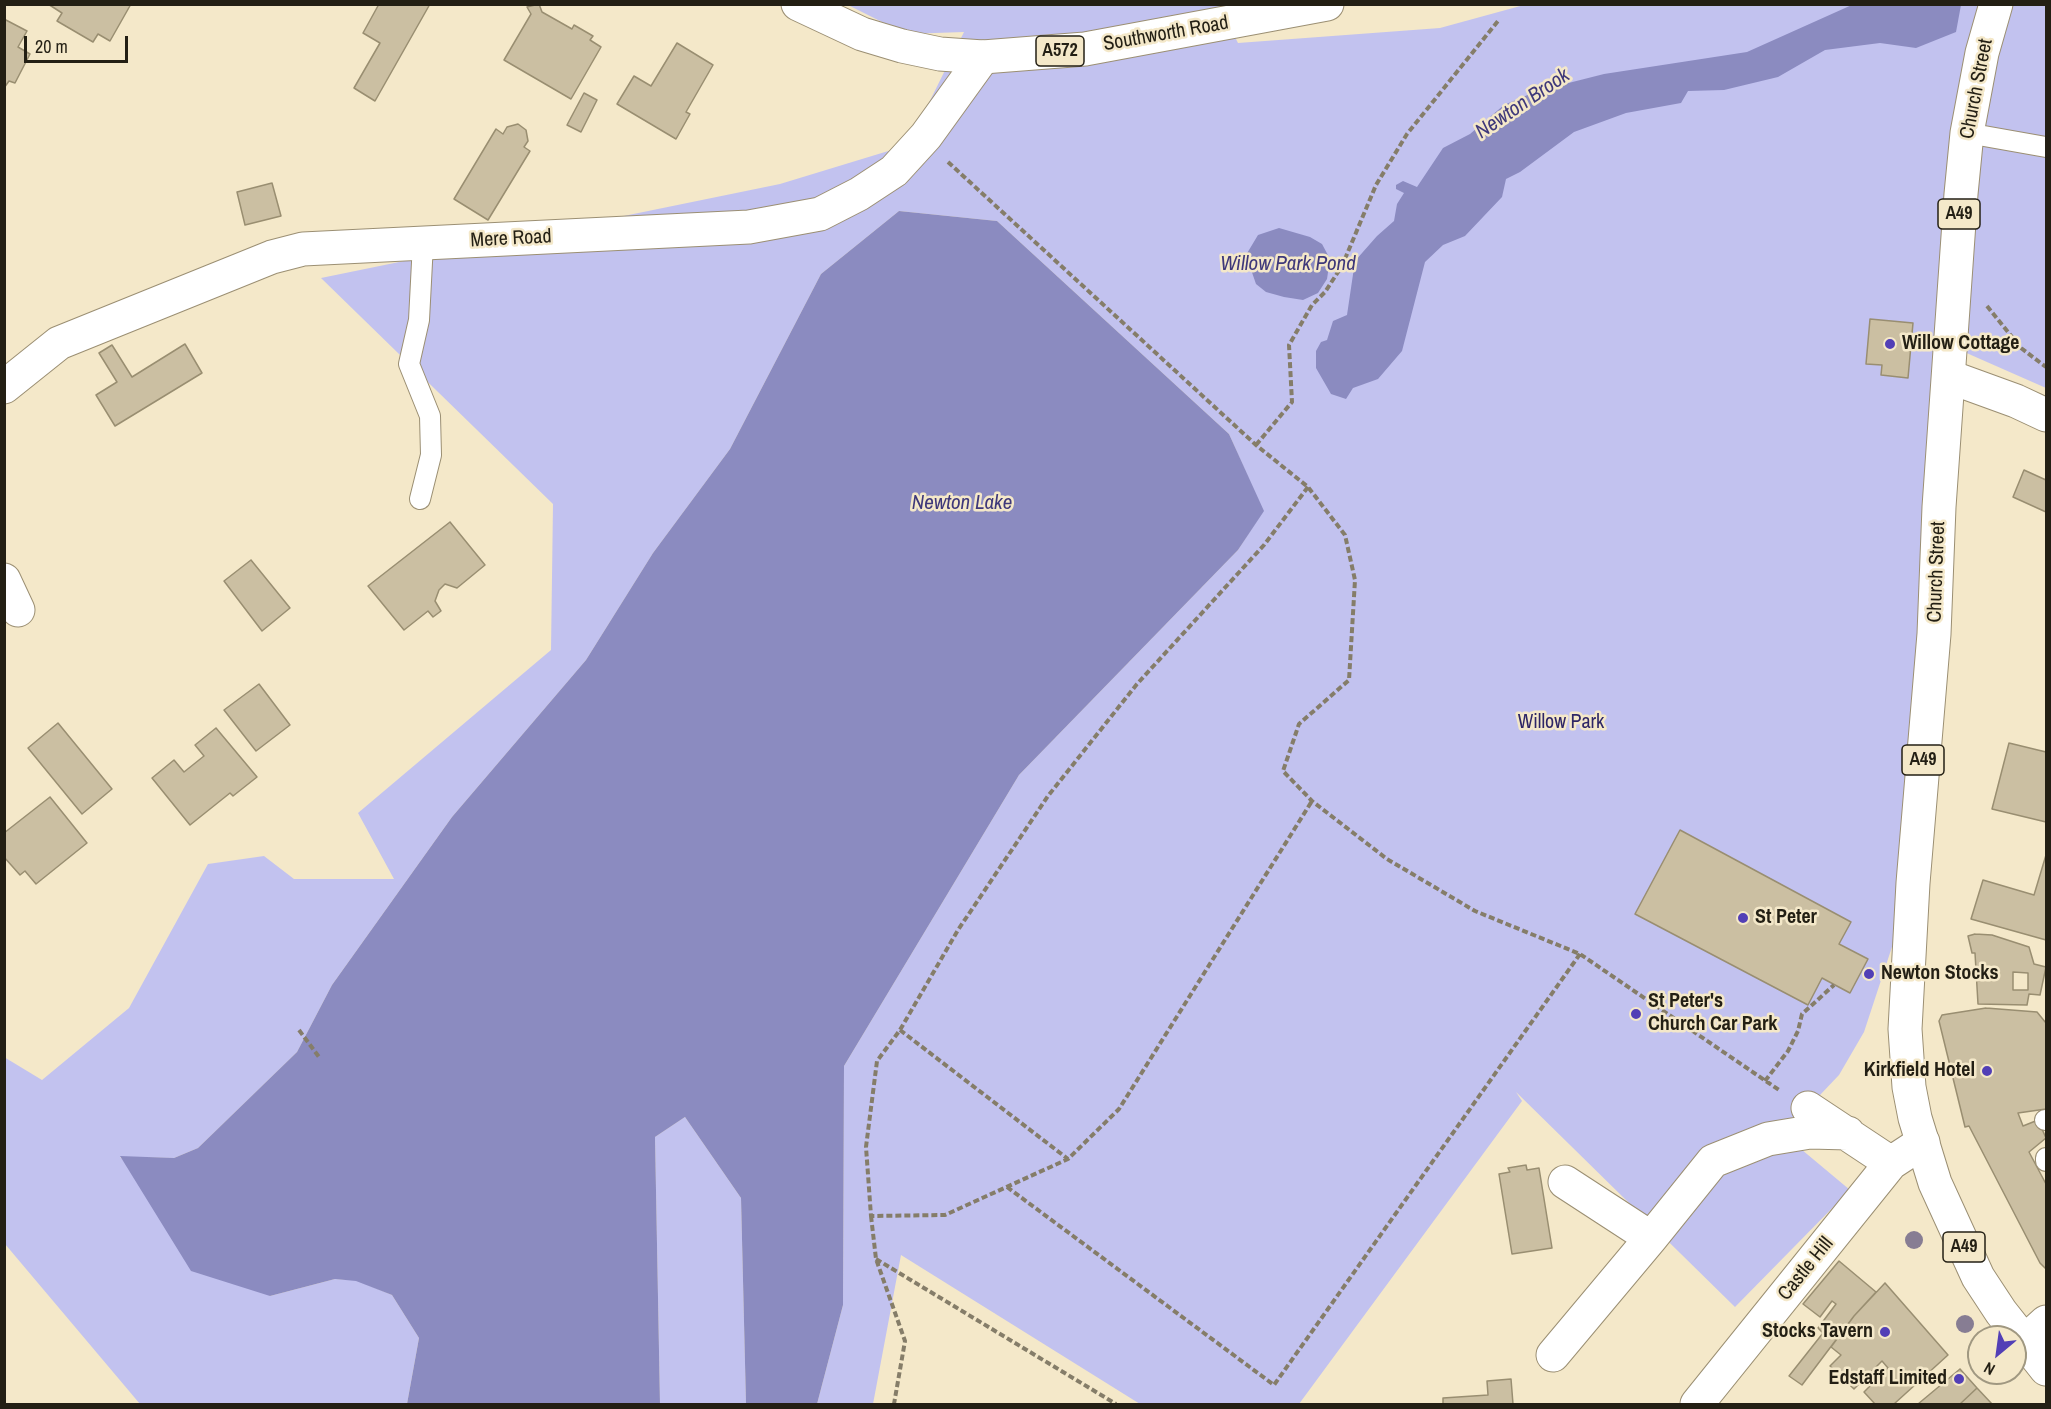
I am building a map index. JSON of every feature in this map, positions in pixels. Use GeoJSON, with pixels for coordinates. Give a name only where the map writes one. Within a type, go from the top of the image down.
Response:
{"type":"FeatureCollection","features":[{"type":"Feature","properties":{"kind":"street","name":"Southworth Road"},"geometry":{"type":"LineString","coordinates":[[798,4],[862,34],[902,46],[940,54],[983,57],[1085,49],[1327,4]]}},
{"type":"Feature","properties":{"kind":"street","name":"Church Street"},"geometry":{"type":"LineString","coordinates":[[1923,1142],[1909,1087],[1905,1029],[1913,883],[1934,634],[1939,507],[1967,133],[1982,53],[1996,4]]}},
{"type":"Feature","properties":{"kind":"street","name":"Mere Road"},"geometry":{"type":"LineString","coordinates":[[4,387],[59,343],[272,258],[303,249],[749,227],[820,214],[859,194],[894,171],[926,136],[983,57]]}},
{"type":"Feature","properties":{"kind":"street"},"geometry":{"type":"LineString","coordinates":[[1950,377],[2016,401],[2046,415]]}},
{"type":"Feature","properties":{"kind":"street"},"geometry":{"type":"LineString","coordinates":[[5,579],[18,610]]}},
{"type":"Feature","properties":{"kind":"street"},"geometry":{"type":"LineString","coordinates":[[1808,1108],[1891,1163]]}},
{"type":"Feature","properties":{"kind":"street"},"geometry":{"type":"LineString","coordinates":[[1553,1355],[1713,1161],[1768,1138],[1810,1132],[1848,1133]]}},
{"type":"Feature","properties":{"kind":"street","name":"Castle Hill"},"geometry":{"type":"LineString","coordinates":[[1697,1404],[1891,1163],[1923,1142]]}},
{"type":"Feature","properties":{"kind":"street","name":"A49"},"geometry":{"type":"LineString","coordinates":[[1923,1142],[1935,1183],[1978,1277],[2035,1332],[2046,1369]]}},
{"type":"Feature","properties":{"kind":"street"},"geometry":{"type":"LineString","coordinates":[[1565,1182],[1651,1238]]}},
{"type":"Feature","properties":{"kind":"lane"},"geometry":{"type":"LineString","coordinates":[[1967,133],[2046,147]]}},
{"type":"Feature","properties":{"kind":"lane"},"geometry":{"type":"LineString","coordinates":[[420,499],[431,454],[430,416],[409,364],[418,320],[423,243]]}},
{"type":"Feature","properties":{"kind":"path"},"geometry":{"type":"LineString","coordinates":[[1256,445],[1292,402],[1289,345],[1312,305],[1325,292],[1342,266],[1376,185],[1407,134],[1498,21]]}},
{"type":"Feature","properties":{"kind":"path"},"geometry":{"type":"LineString","coordinates":[[940,156],[1256,445],[1308,487],[1345,535],[1355,580],[1349,680],[1299,724],[1283,771],[1312,801],[1387,859],[1475,911],[1580,954],[1808,1108]]}},
{"type":"Feature","properties":{"kind":"path"},"geometry":{"type":"LineString","coordinates":[[1981,299],[2021,348],[2046,367]]}},
{"type":"Feature","properties":{"kind":"path"},"geometry":{"type":"LineString","coordinates":[[894,1404],[905,1341],[876,1259],[866,1147],[877,1061],[900,1030],[958,930],[1048,796],[1137,684],[1264,545],[1308,487]]}},
{"type":"Feature","properties":{"kind":"path"},"geometry":{"type":"LineString","coordinates":[[871,1216],[945,1215],[1068,1159],[1119,1108],[1312,801]]}},
{"type":"Feature","properties":{"kind":"path"},"geometry":{"type":"LineString","coordinates":[[1007,1187],[1274,1385],[1580,954]]}},
{"type":"Feature","properties":{"kind":"path"},"geometry":{"type":"LineString","coordinates":[[1765,1081],[1788,1051],[1798,1031],[1802,1014],[1834,985]]}},
{"type":"Feature","properties":{"kind":"path"},"geometry":{"type":"LineString","coordinates":[[299,1030],[319,1057]]}},
{"type":"Feature","properties":{"kind":"path"},"geometry":{"type":"LineString","coordinates":[[900,1030],[1068,1159]]}},
{"type":"Feature","properties":{"kind":"path"},"geometry":{"type":"LineString","coordinates":[[876,1259],[1116,1404]]}},
{"type":"Feature","properties":{"kind":"green space","name":"Willow Park"},"geometry":{"type":"Polygon","coordinates":[[[848,5],[1219,5],[1238,43],[1440,28],[1524,5],[2046,5],[2046,388],[1937,340],[1913,883],[1864,1032],[1839,1075],[1783,1134],[1850,1190],[1735,1307],[1516,1092],[1522,1101],[1299,1404],[1140,1404],[901,1255],[873,1404],[817,1404],[843,1305],[844,1066],[1019,775],[1238,550],[1263,511],[1229,434],[997,221],[899,211],[821,274],[730,449],[653,553],[586,660],[452,817],[332,985],[297,1052],[198,1148],[174,1158],[120,1157],[270,1296],[335,1279],[356,1280],[392,1295],[419,1338],[407,1404],[140,1404],[5,1244],[4,1057],[42,1080],[129,1008],[208,864],[264,856],[294,879],[394,879],[358,813],[551,650],[553,504],[321,278],[780,184],[908,145],[964,32],[906,34],[848,5]]]}},
{"type":"Feature","properties":{"kind":"green space"},"geometry":{"type":"Polygon","coordinates":[[[685,1117],[741,1198],[746,1404],[660,1404],[655,1137],[685,1117]]]}},
{"type":"Feature","properties":{"kind":"water","name":"Newton Brook"},"geometry":{"type":"Polygon","coordinates":[[[1854,4],[1961,5],[1956,32],[1916,48],[1880,43],[1825,50],[1778,77],[1724,90],[1688,91],[1681,103],[1626,113],[1574,132],[1520,172],[1506,179],[1502,197],[1465,236],[1443,245],[1425,262],[1402,351],[1378,379],[1353,388],[1346,399],[1331,394],[1316,368],[1316,351],[1321,342],[1327,340],[1333,321],[1347,315],[1355,261],[1394,221],[1397,204],[1404,193],[1396,189],[1396,185],[1403,181],[1417,187],[1443,148],[1470,134],[1504,105],[1537,91],[1604,74],[1747,52],[1854,4]]]}},
{"type":"Feature","properties":{"kind":"water","name":"Newton Lake"},"geometry":{"type":"Polygon","coordinates":[[[899,211],[997,221],[1229,434],[1264,511],[1238,550],[1019,775],[844,1066],[843,1305],[817,1404],[746,1404],[741,1198],[685,1117],[655,1137],[660,1404],[407,1404],[419,1338],[392,1295],[356,1281],[335,1279],[270,1296],[191,1271],[120,1156],[174,1158],[198,1148],[297,1052],[332,985],[452,817],[586,660],[653,553],[730,449],[821,274],[899,211]]]}},
{"type":"Feature","properties":{"kind":"water","name":"Willow Park Pond"},"geometry":{"type":"Polygon","coordinates":[[[1279,228],[1310,237],[1322,244],[1330,259],[1327,279],[1318,293],[1303,300],[1266,292],[1256,284],[1246,255],[1258,235],[1279,228]]]}},
{"type":"Feature","properties":{"kind":"building"},"geometry":{"type":"Polygon","coordinates":[[[48,4],[131,4],[110,41],[98,34],[93,42],[57,21],[62,13],[48,4]]]}},
{"type":"Feature","properties":{"kind":"building"},"geometry":{"type":"Polygon","coordinates":[[[379,4],[430,4],[375,101],[354,88],[380,43],[363,33],[379,4]]]}},
{"type":"Feature","properties":{"kind":"building"},"geometry":{"type":"Polygon","coordinates":[[[539,4],[542,12],[572,29],[574,25],[593,36],[590,40],[601,47],[571,99],[504,60],[531,14],[527,7],[539,4]]]}},
{"type":"Feature","properties":{"kind":"building"},"geometry":{"type":"Polygon","coordinates":[[[4,19],[27,31],[18,47],[30,54],[15,83],[9,81],[4,88],[4,19]]]}},
{"type":"Feature","properties":{"kind":"building"},"geometry":{"type":"Polygon","coordinates":[[[677,43],[713,65],[686,112],[690,114],[676,139],[617,104],[634,76],[651,86],[677,43]]]}},
{"type":"Feature","properties":{"kind":"building"},"geometry":{"type":"Polygon","coordinates":[[[584,93],[597,100],[581,132],[567,125],[584,93]]]}},
{"type":"Feature","properties":{"kind":"building"},"geometry":{"type":"Polygon","coordinates":[[[518,124],[526,130],[528,141],[524,147],[530,151],[488,220],[454,199],[496,129],[503,134],[507,127],[518,124]]]}},
{"type":"Feature","properties":{"kind":"building"},"geometry":{"type":"Polygon","coordinates":[[[272,183],[281,216],[245,225],[237,192],[272,183]]]}},
{"type":"Feature","properties":{"kind":"building","name":"Willow Cottage"},"geometry":{"type":"Polygon","coordinates":[[[1870,319],[1913,323],[1908,378],[1881,375],[1882,365],[1866,364],[1870,319]]]}},
{"type":"Feature","properties":{"kind":"building"},"geometry":{"type":"Polygon","coordinates":[[[185,344],[202,373],[115,426],[96,395],[117,382],[99,353],[112,345],[132,377],[185,344]]]}},
{"type":"Feature","properties":{"kind":"building"},"geometry":{"type":"Polygon","coordinates":[[[2024,470],[2046,480],[2046,512],[2013,497],[2024,470]]]}},
{"type":"Feature","properties":{"kind":"building"},"geometry":{"type":"Polygon","coordinates":[[[450,522],[485,565],[457,588],[445,584],[439,590],[435,601],[441,611],[433,617],[428,611],[404,630],[368,586],[450,522]]]}},
{"type":"Feature","properties":{"kind":"building"},"geometry":{"type":"Polygon","coordinates":[[[251,560],[290,608],[262,631],[224,581],[251,560]]]}},
{"type":"Feature","properties":{"kind":"building"},"geometry":{"type":"Polygon","coordinates":[[[259,684],[290,725],[256,751],[224,710],[259,684]]]}},
{"type":"Feature","properties":{"kind":"building"},"geometry":{"type":"Polygon","coordinates":[[[58,723],[112,789],[82,814],[28,748],[58,723]]]}},
{"type":"Feature","properties":{"kind":"building"},"geometry":{"type":"Polygon","coordinates":[[[216,728],[257,777],[233,796],[230,793],[190,825],[152,778],[174,760],[184,772],[204,756],[195,745],[216,728]]]}},
{"type":"Feature","properties":{"kind":"building"},"geometry":{"type":"Polygon","coordinates":[[[2009,743],[2046,752],[2046,822],[1992,809],[2009,743]]]}},
{"type":"Feature","properties":{"kind":"building"},"geometry":{"type":"Polygon","coordinates":[[[50,797],[87,843],[36,884],[25,871],[20,875],[4,857],[4,833],[50,797]]]}},
{"type":"Feature","properties":{"kind":"building","name":"St Peter"},"geometry":{"type":"Polygon","coordinates":[[[1680,830],[1851,922],[1839,944],[1868,959],[1850,993],[1822,978],[1808,1005],[1635,914],[1680,830]]]}},
{"type":"Feature","properties":{"kind":"building"},"geometry":{"type":"Polygon","coordinates":[[[2046,855],[2046,940],[1971,919],[1983,880],[2034,895],[2046,855]]]}},
{"type":"Feature","properties":{"kind":"building"},"geometry":{"type":"Polygon","coordinates":[[[1992,935],[2029,947],[2034,964],[2046,967],[2040,995],[2029,994],[2027,1005],[1978,1004],[1975,953],[1972,953],[1968,936],[1992,935]],[[2013,972],[2013,990],[2028,990],[2028,973],[2013,972]]]}},
{"type":"Feature","properties":{"kind":"building"},"geometry":{"type":"Polygon","coordinates":[[[1986,1008],[2037,1012],[2046,1023],[2046,1109],[2018,1113],[2023,1126],[2038,1120],[2046,1138],[2029,1152],[2046,1184],[2046,1269],[2040,1263],[1969,1126],[1965,1127],[1939,1021],[1942,1015],[1986,1008]]]}},
{"type":"Feature","properties":{"kind":"building"},"geometry":{"type":"Polygon","coordinates":[[[1526,1165],[1527,1170],[1539,1168],[1552,1248],[1512,1254],[1499,1174],[1510,1172],[1508,1168],[1526,1165]]]}},
{"type":"Feature","properties":{"kind":"building"},"geometry":{"type":"Polygon","coordinates":[[[1839,1261],[1876,1292],[1854,1316],[1802,1385],[1789,1376],[1823,1333],[1818,1328],[1836,1304],[1832,1301],[1820,1317],[1803,1304],[1839,1261]]]}},
{"type":"Feature","properties":{"kind":"building","name":"Stocks Tavern"},"geometry":{"type":"Polygon","coordinates":[[[1885,1283],[1948,1355],[1894,1404],[1875,1404],[1864,1392],[1888,1368],[1882,1361],[1854,1389],[1830,1366],[1841,1355],[1831,1347],[1854,1316],[1885,1283]]]}},
{"type":"Feature","properties":{"kind":"building","name":"Edstaff Limited"},"geometry":{"type":"Polygon","coordinates":[[[1960,1369],[1967,1377],[1967,1385],[1974,1385],[1977,1388],[1960,1404],[1918,1404],[1960,1369]]]}},
{"type":"Feature","properties":{"kind":"building"},"geometry":{"type":"Polygon","coordinates":[[[1511,1379],[1513,1404],[1443,1404],[1443,1398],[1488,1395],[1487,1381],[1511,1379]]]}},
{"type":"Feature","properties":{"kind":"building"},"geometry":{"type":"Polygon","coordinates":[[[1977,1388],[1992,1404],[1960,1404],[1977,1388]]]}},
{"type":"Feature","properties":{"kind":"place","name":"Willow Cottage"},"geometry":{"type":"Point","coordinates":[1890,344]}},
{"type":"Feature","properties":{"kind":"place","name":"St Peter"},"geometry":{"type":"Point","coordinates":[1743,918]}},
{"type":"Feature","properties":{"kind":"place","name":"Newton Stocks"},"geometry":{"type":"Point","coordinates":[1869,974]}},
{"type":"Feature","properties":{"kind":"place","name":"St Peter's Church Car Park"},"geometry":{"type":"Point","coordinates":[1636,1014]}},
{"type":"Feature","properties":{"kind":"place","name":"Kirkfield Hotel"},"geometry":{"type":"Point","coordinates":[1987,1071]}},
{"type":"Feature","properties":{"kind":"place","name":"Stocks Tavern"},"geometry":{"type":"Point","coordinates":[1885,1332]}},
{"type":"Feature","properties":{"kind":"place","name":"Edstaff Limited"},"geometry":{"type":"Point","coordinates":[1959,1379]}}]}
